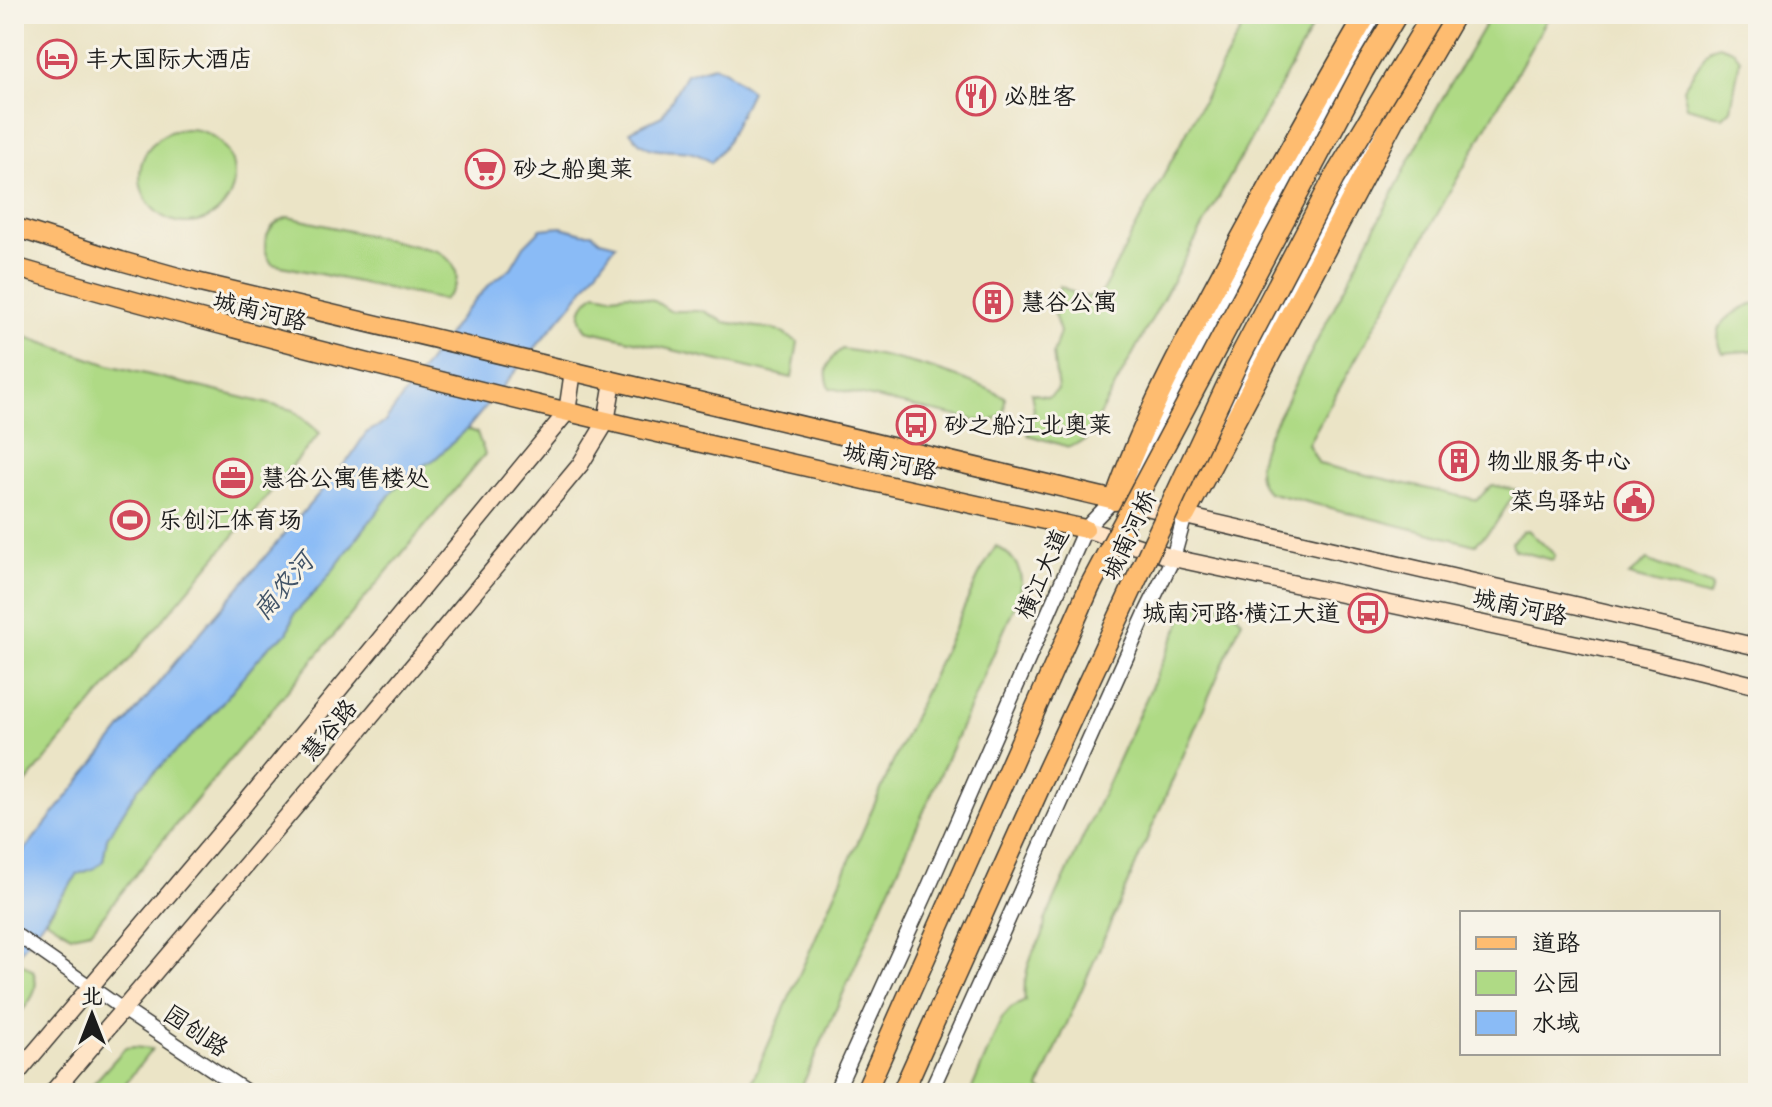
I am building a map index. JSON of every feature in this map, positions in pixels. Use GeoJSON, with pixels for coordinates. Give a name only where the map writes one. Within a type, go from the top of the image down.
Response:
{"type":"FeatureCollection","features":[{"type":"Feature","properties":{"kind":"highway"},"geometry":{"type":"LineString","coordinates":[[1115,500],[1132,450],[1202,312],[1313,106],[1367,14]]}},
{"type":"Feature","properties":{"kind":"highway","name":"城南河桥"},"geometry":{"type":"LineString","coordinates":[[865,1093],[1090,586],[1363,71],[1397,14]]}},
{"type":"Feature","properties":{"kind":"highway","name":"城南河桥"},"geometry":{"type":"LineString","coordinates":[[902,1093],[1040,786],[1241,355],[1334,178],[1433,14]]}},
{"type":"Feature","properties":{"kind":"highway"},"geometry":{"type":"LineString","coordinates":[[1185,515],[1394,119],[1455,14]]}},
{"type":"Feature","properties":{"kind":"main road","name":"城南河路"},"geometry":{"type":"LineString","coordinates":[[14,227],[196,282],[1115,500],[1758,647]]}},
{"type":"Feature","properties":{"kind":"main road","name":"城南河路"},"geometry":{"type":"LineString","coordinates":[[14,267],[250,334],[606,422],[1085,529],[1173,558],[1633,656],[1758,686]]}},
{"type":"Feature","properties":{"kind":"main road"},"geometry":{"type":"LineString","coordinates":[[567,412],[573,371]]}},
{"type":"Feature","properties":{"kind":"main road","name":"慧谷路"},"geometry":{"type":"LineString","coordinates":[[52,1093],[580,465],[606,422],[613,381]]}},
{"type":"Feature","properties":{"kind":"main road","name":"慧谷路"},"geometry":{"type":"LineString","coordinates":[[14,1077],[567,412]]}},
{"type":"Feature","properties":{"kind":"street","name":"横江大道"},"geometry":{"type":"LineString","coordinates":[[835,1093],[934,876],[1085,529],[1115,500],[1145,454],[1318,123],[1382,14]]}},
{"type":"Feature","properties":{"kind":"street"},"geometry":{"type":"LineString","coordinates":[[930,1093],[1173,558],[1197,476],[1228,410],[1374,132],[1444,14]]}},
{"type":"Feature","properties":{"kind":"street","name":"园创路"},"geometry":{"type":"LineString","coordinates":[[14,933],[248,1093]]}},
{"type":"Feature","properties":{"kind":"green space"},"geometry":{"type":"Polygon","coordinates":[[[1240,14],[1316,14],[1308,35],[1085,441],[1069,447],[1028,435],[1034,409],[1031,393],[1049,397],[1058,390],[1053,354],[1060,332],[1053,311],[1060,286],[1082,297],[1100,295],[1241,30],[1240,14]]]}},
{"type":"Feature","properties":{"kind":"green space"},"geometry":{"type":"Polygon","coordinates":[[[1491,14],[1550,14],[1308,444],[1319,464],[1477,500],[1492,485],[1517,490],[1494,526],[1475,545],[1268,492],[1260,480],[1258,467],[1266,440],[1435,111],[1491,14]]]}},
{"type":"Feature","properties":{"kind":"green space"},"geometry":{"type":"Polygon","coordinates":[[[1719,45],[1733,50],[1740,59],[1731,109],[1723,117],[1687,107],[1683,89],[1710,48],[1719,45]]]}},
{"type":"Feature","properties":{"kind":"green space"},"geometry":{"type":"Polygon","coordinates":[[[187,129],[205,133],[220,143],[230,158],[234,176],[230,194],[220,209],[205,219],[187,223],[169,219],[154,209],[144,194],[140,176],[144,158],[154,143],[169,133],[187,129]]]}},
{"type":"Feature","properties":{"kind":"green space"},"geometry":{"type":"Polygon","coordinates":[[[288,217],[437,251],[455,268],[454,287],[443,300],[272,264],[266,250],[267,236],[275,225],[288,217]]]}},
{"type":"Feature","properties":{"kind":"green space"},"geometry":{"type":"Polygon","coordinates":[[[596,293],[612,296],[629,294],[653,300],[670,311],[704,311],[724,322],[777,330],[798,342],[792,378],[587,330],[581,320],[582,310],[596,293]]]}},
{"type":"Feature","properties":{"kind":"green space"},"geometry":{"type":"Polygon","coordinates":[[[1758,303],[1758,350],[1723,353],[1718,334],[1721,327],[1732,315],[1758,303]]]}},
{"type":"Feature","properties":{"kind":"green space","name":"乐创汇体育场"},"geometry":{"type":"Polygon","coordinates":[[[14,333],[109,365],[293,410],[320,433],[14,797],[14,333]]]}},
{"type":"Feature","properties":{"kind":"green space"},"geometry":{"type":"Polygon","coordinates":[[[842,349],[905,361],[966,380],[1005,397],[1004,414],[988,423],[830,388],[828,367],[842,349]]]}},
{"type":"Feature","properties":{"kind":"green space"},"geometry":{"type":"Polygon","coordinates":[[[467,429],[477,433],[485,454],[163,840],[91,931],[71,935],[46,919],[78,874],[103,861],[107,838],[138,788],[205,723],[269,646],[287,634],[294,614],[323,583],[395,488],[435,459],[467,429]]]}},
{"type":"Feature","properties":{"kind":"green space"},"geometry":{"type":"Polygon","coordinates":[[[1528,530],[1555,555],[1553,560],[1514,550],[1512,542],[1528,530]]]}},
{"type":"Feature","properties":{"kind":"green space"},"geometry":{"type":"Polygon","coordinates":[[[996,546],[1009,555],[1017,566],[1021,578],[1020,594],[799,1093],[747,1093],[898,751],[979,575],[996,546]]]}},
{"type":"Feature","properties":{"kind":"green space"},"geometry":{"type":"Polygon","coordinates":[[[1647,560],[1712,586],[1709,597],[1629,576],[1647,560]]]}},
{"type":"Feature","properties":{"kind":"green space"},"geometry":{"type":"Polygon","coordinates":[[[1200,604],[1226,605],[1242,620],[1039,1088],[1046,1093],[970,1093],[1002,1018],[1011,1008],[1025,1001],[1028,969],[1045,921],[1185,613],[1200,604]]]}},
{"type":"Feature","properties":{"kind":"green space"},"geometry":{"type":"Polygon","coordinates":[[[15,959],[33,971],[36,985],[32,997],[14,1020],[15,959]]]}},
{"type":"Feature","properties":{"kind":"green space"},"geometry":{"type":"Polygon","coordinates":[[[125,1048],[152,1049],[118,1093],[85,1093],[125,1048]]]}},
{"type":"Feature","properties":{"kind":"water"},"geometry":{"type":"Polygon","coordinates":[[[714,66],[726,71],[751,91],[726,144],[711,163],[689,152],[648,148],[639,142],[630,131],[662,116],[686,74],[714,66]]]}},
{"type":"Feature","properties":{"kind":"water","name":"南农河"},"geometry":{"type":"Polygon","coordinates":[[[561,227],[592,233],[600,240],[616,244],[573,303],[467,429],[435,459],[395,488],[323,583],[294,614],[287,634],[269,646],[205,723],[138,788],[107,838],[103,861],[95,868],[78,874],[14,960],[14,863],[177,660],[351,456],[366,433],[384,423],[465,311],[491,283],[511,268],[524,246],[541,229],[561,227]]]}},
{"type":"Feature","properties":{"kind":"place","name":"丰大国际大酒店"},"geometry":{"type":"Point","coordinates":[57,59]}},
{"type":"Feature","properties":{"kind":"place","name":"必胜客"},"geometry":{"type":"Point","coordinates":[976,96]}},
{"type":"Feature","properties":{"kind":"place","name":"砂之船奥莱"},"geometry":{"type":"Point","coordinates":[485,169]}},
{"type":"Feature","properties":{"kind":"place","name":"慧谷公寓"},"geometry":{"type":"Point","coordinates":[993,302]}},
{"type":"Feature","properties":{"kind":"place","name":"砂之船江北奥莱"},"geometry":{"type":"Point","coordinates":[916,425]}},
{"type":"Feature","properties":{"kind":"place","name":"物业服务中心"},"geometry":{"type":"Point","coordinates":[1459,461]}},
{"type":"Feature","properties":{"kind":"place","name":"慧谷公寓售楼处"},"geometry":{"type":"Point","coordinates":[233,478]}},
{"type":"Feature","properties":{"kind":"place","name":"菜鸟驿站"},"geometry":{"type":"Point","coordinates":[1634,501]}},
{"type":"Feature","properties":{"kind":"place","name":"乐创汇体育场"},"geometry":{"type":"Point","coordinates":[130,520]}},
{"type":"Feature","properties":{"kind":"place","name":"城南河路·横江大道"},"geometry":{"type":"Point","coordinates":[1368,613]}}]}
